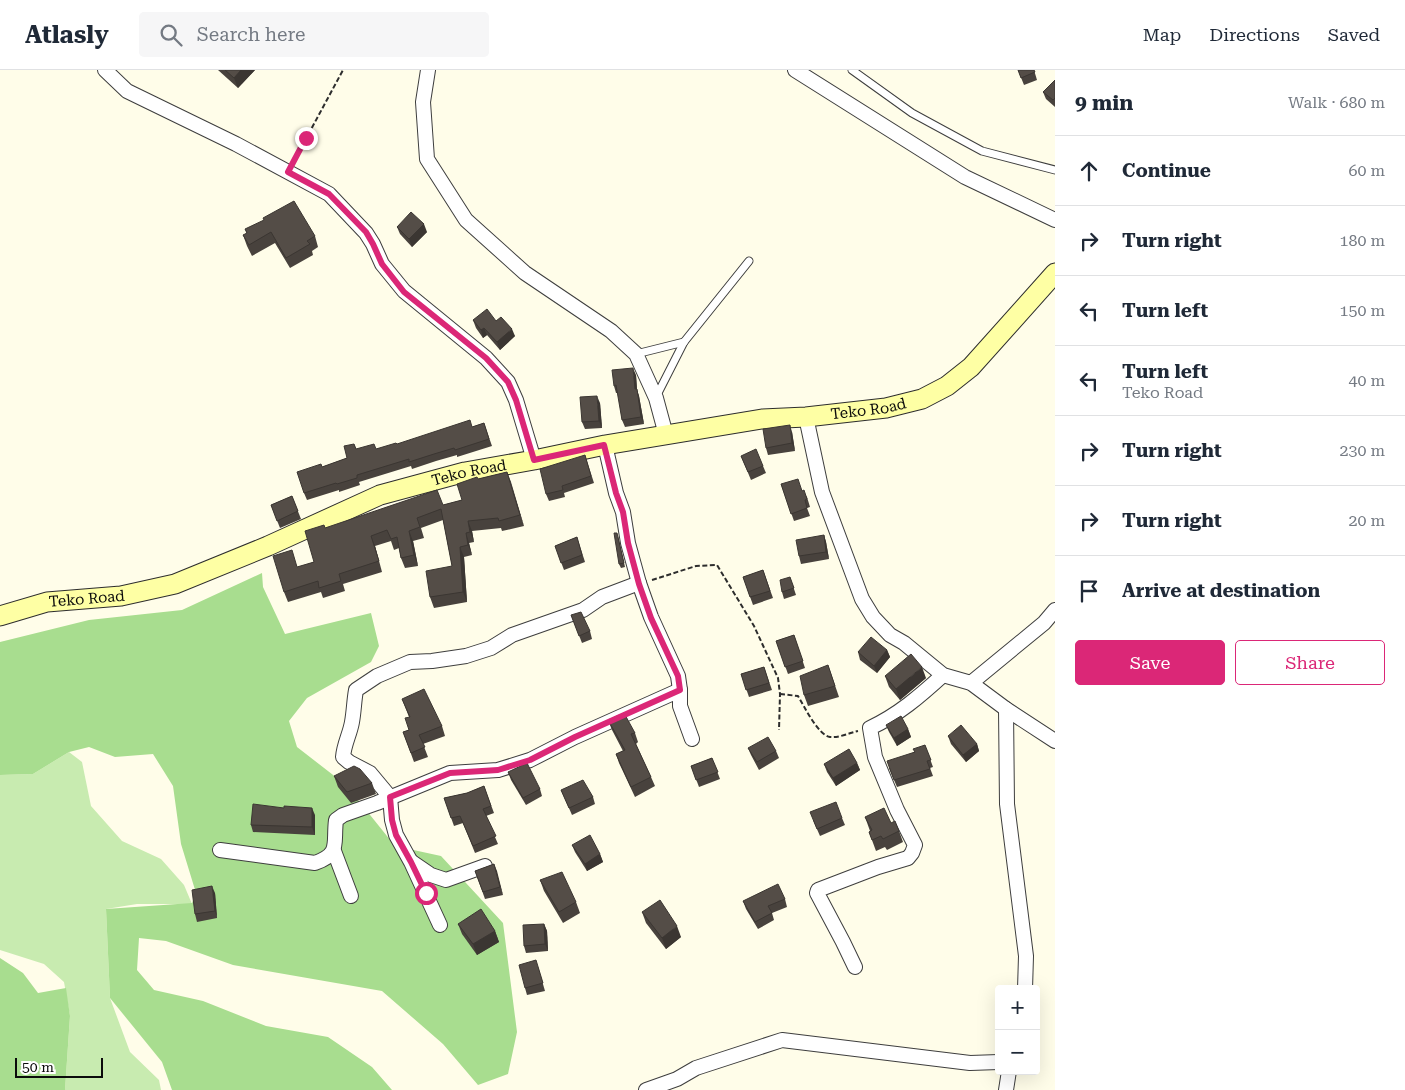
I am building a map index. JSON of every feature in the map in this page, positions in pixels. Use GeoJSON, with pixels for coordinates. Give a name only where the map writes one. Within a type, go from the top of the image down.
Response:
{"type":"FeatureCollection","features":[{"type":"Feature","properties":{"kind":"street"},"geometry":{"type":"LineString","coordinates":[[105,70],[127,91],[329,194],[366,232],[382,264],[404,292],[486,358],[508,382],[516,400],[534,460]]}},
{"type":"Feature","properties":{"kind":"street"},"geometry":{"type":"LineString","coordinates":[[428,70],[423,102],[427,159],[466,220],[525,273],[611,331],[636,354],[656,398],[666,435]]}},
{"type":"Feature","properties":{"kind":"street"},"geometry":{"type":"LineString","coordinates":[[796,70],[965,177],[1055,220]]}},
{"type":"Feature","properties":{"kind":"street","name":"Teko Road"},"geometry":{"type":"LineString","coordinates":[[0,616],[47,602],[121,596],[175,584],[268,546],[380,495],[465,472],[604,445],[762,419],[806,417],[886,408],[922,399],[948,386],[971,367],[1055,273]]}},
{"type":"Feature","properties":{"kind":"street"},"geometry":{"type":"LineString","coordinates":[[806,417],[822,492],[862,599],[873,617],[890,635],[904,643],[943,675],[970,683],[1055,742]]}},
{"type":"Feature","properties":{"kind":"street"},"geometry":{"type":"LineString","coordinates":[[604,445],[616,493],[623,512],[628,543],[639,584],[651,618],[678,676],[680,706],[692,739]]}},
{"type":"Feature","properties":{"kind":"street"},"geometry":{"type":"LineString","coordinates":[[440,925],[411,862],[396,835],[392,820],[390,797],[370,773],[343,757],[343,747],[352,723],[356,690],[377,676],[410,662],[466,656],[491,648],[512,635],[583,610],[602,597],[639,584]]}},
{"type":"Feature","properties":{"kind":"street"},"geometry":{"type":"LineString","coordinates":[[970,683],[1044,623],[1055,610]]}},
{"type":"Feature","properties":{"kind":"street"},"geometry":{"type":"LineString","coordinates":[[855,967],[817,893],[818,890],[878,867],[908,858],[912,852],[915,845],[897,810],[876,757],[870,728],[889,719],[943,675]]}},
{"type":"Feature","properties":{"kind":"street"},"geometry":{"type":"LineString","coordinates":[[351,896],[334,851],[336,820],[342,815],[450,773],[498,770],[530,760],[575,737],[680,690]]}},
{"type":"Feature","properties":{"kind":"street"},"geometry":{"type":"LineString","coordinates":[[1006,709],[1007,804],[1026,956],[1025,985]]}},
{"type":"Feature","properties":{"kind":"street"},"geometry":{"type":"LineString","coordinates":[[220,850],[315,863],[328,859],[334,851]]}},
{"type":"Feature","properties":{"kind":"street"},"geometry":{"type":"LineString","coordinates":[[411,862],[432,875],[446,880],[485,866]]}},
{"type":"Feature","properties":{"kind":"street"},"geometry":{"type":"LineString","coordinates":[[646,1090],[659,1087],[696,1068],[782,1040],[970,1062],[995,1062]]}},
{"type":"Feature","properties":{"kind":"street"},"geometry":{"type":"LineString","coordinates":[[1006,1090],[1008,1075]]}},
{"type":"Feature","properties":{"kind":"lane"},"geometry":{"type":"LineString","coordinates":[[852,70],[912,113],[982,151],[1055,170]]}},
{"type":"Feature","properties":{"kind":"lane"},"geometry":{"type":"LineString","coordinates":[[656,398],[684,342],[749,261]]}},
{"type":"Feature","properties":{"kind":"lane"},"geometry":{"type":"LineString","coordinates":[[636,354],[684,342]]}},
{"type":"Feature","properties":{"kind":"path"},"geometry":{"type":"LineString","coordinates":[[288,172],[343,70]]}},
{"type":"Feature","properties":{"kind":"path"},"geometry":{"type":"LineString","coordinates":[[639,584],[696,566],[717,565],[754,626],[778,678],[780,694],[779,730]]}},
{"type":"Feature","properties":{"kind":"path"},"geometry":{"type":"LineString","coordinates":[[780,694],[798,696],[819,730],[826,736],[832,738],[870,728]]}},
{"type":"Feature","properties":{"kind":"green space"},"geometry":{"type":"Polygon","coordinates":[[[262,573],[263,587],[285,634],[371,613],[379,646],[371,662],[307,698],[289,721],[297,747],[346,785],[395,846],[441,856],[503,923],[517,1032],[508,1074],[478,1085],[443,1044],[382,991],[233,965],[166,941],[139,938],[137,970],[154,990],[203,1001],[266,1026],[328,1037],[372,1067],[392,1090],[172,1090],[162,1062],[110,998],[106,909],[192,903],[196,893],[181,844],[173,786],[153,754],[115,757],[89,747],[69,752],[33,774],[0,775],[0,642],[89,620],[182,610],[262,573]]]}},
{"type":"Feature","properties":{"kind":"green space"},"geometry":{"type":"Polygon","coordinates":[[[69,752],[82,762],[91,806],[122,841],[161,859],[184,885],[192,904],[137,904],[106,909],[110,998],[130,1052],[159,1080],[161,1090],[65,1090],[70,1016],[64,982],[44,964],[0,950],[0,775],[33,774],[69,752]]]}},
{"type":"Feature","properties":{"kind":"green space"},"geometry":{"type":"Polygon","coordinates":[[[0,958],[23,973],[38,993],[66,988],[70,1016],[65,1090],[0,1090],[0,958]]]}},
{"type":"Feature","properties":{"kind":"building"},"geometry":{"type":"Polygon","coordinates":[[[225,70],[241,70],[234,78],[225,70]]]}},
{"type":"Feature","properties":{"kind":"building"},"geometry":{"type":"Polygon","coordinates":[[[1018,70],[1034,70],[1035,72],[1021,78],[1018,70]]]}},
{"type":"Feature","properties":{"kind":"building"},"geometry":{"type":"Polygon","coordinates":[[[1055,80],[1055,98],[1053,100],[1043,92],[1055,80]]]}},
{"type":"Feature","properties":{"kind":"building"},"geometry":{"type":"Polygon","coordinates":[[[294,201],[315,236],[307,241],[310,244],[286,258],[271,232],[249,245],[243,235],[247,233],[245,229],[264,220],[263,218],[294,201]]]}},
{"type":"Feature","properties":{"kind":"building"},"geometry":{"type":"Polygon","coordinates":[[[411,212],[424,224],[409,239],[397,227],[411,212]]]}},
{"type":"Feature","properties":{"kind":"building"},"geometry":{"type":"Polygon","coordinates":[[[487,309],[496,321],[501,317],[512,329],[497,342],[484,328],[481,330],[473,320],[487,309]]]}},
{"type":"Feature","properties":{"kind":"building"},"geometry":{"type":"Polygon","coordinates":[[[633,368],[641,417],[622,420],[612,370],[633,368]]]}},
{"type":"Feature","properties":{"kind":"building"},"geometry":{"type":"Polygon","coordinates":[[[597,396],[599,421],[582,422],[580,397],[597,396]]]}},
{"type":"Feature","properties":{"kind":"building"},"geometry":{"type":"Polygon","coordinates":[[[470,420],[472,427],[484,423],[489,439],[409,462],[409,459],[357,475],[357,478],[304,493],[297,472],[321,464],[322,467],[347,458],[344,446],[354,444],[356,449],[374,444],[376,449],[470,420]]]}},
{"type":"Feature","properties":{"kind":"building"},"geometry":{"type":"Polygon","coordinates":[[[790,425],[792,443],[766,448],[763,429],[790,425]]]}},
{"type":"Feature","properties":{"kind":"building"},"geometry":{"type":"Polygon","coordinates":[[[756,449],[763,466],[748,472],[741,456],[756,449]]]}},
{"type":"Feature","properties":{"kind":"building"},"geometry":{"type":"Polygon","coordinates":[[[585,455],[591,476],[562,486],[563,490],[546,494],[540,469],[585,455]]]}},
{"type":"Feature","properties":{"kind":"building"},"geometry":{"type":"Polygon","coordinates":[[[507,472],[520,515],[499,521],[498,518],[468,521],[470,532],[466,533],[468,545],[460,547],[463,592],[430,597],[426,571],[452,566],[441,509],[417,518],[420,527],[409,531],[414,555],[401,558],[397,537],[391,539],[387,530],[371,536],[379,561],[339,574],[341,581],[319,588],[318,581],[284,592],[273,556],[292,550],[297,567],[314,562],[305,531],[324,525],[325,528],[437,490],[443,505],[462,500],[457,484],[477,477],[478,479],[507,472]]]}},
{"type":"Feature","properties":{"kind":"building"},"geometry":{"type":"Polygon","coordinates":[[[798,479],[807,499],[805,500],[807,508],[791,514],[781,484],[798,479]]]}},
{"type":"Feature","properties":{"kind":"building"},"geometry":{"type":"Polygon","coordinates":[[[292,496],[298,511],[277,521],[271,505],[292,496]]]}},
{"type":"Feature","properties":{"kind":"building"},"geometry":{"type":"Polygon","coordinates":[[[614,533],[617,533],[624,563],[619,564],[614,533]]]}},
{"type":"Feature","properties":{"kind":"building"},"geometry":{"type":"Polygon","coordinates":[[[824,535],[826,552],[799,556],[796,540],[824,535]]]}},
{"type":"Feature","properties":{"kind":"building"},"geometry":{"type":"Polygon","coordinates":[[[577,537],[582,555],[561,563],[555,546],[577,537]]]}},
{"type":"Feature","properties":{"kind":"building"},"geometry":{"type":"Polygon","coordinates":[[[763,570],[770,591],[750,597],[743,577],[763,570]]]}},
{"type":"Feature","properties":{"kind":"building"},"geometry":{"type":"Polygon","coordinates":[[[790,577],[794,588],[782,592],[780,580],[790,577]]]}},
{"type":"Feature","properties":{"kind":"building"},"geometry":{"type":"Polygon","coordinates":[[[581,612],[590,631],[579,636],[571,615],[581,612]]]}},
{"type":"Feature","properties":{"kind":"building"},"geometry":{"type":"Polygon","coordinates":[[[794,635],[803,661],[785,667],[776,641],[794,635]]]}},
{"type":"Feature","properties":{"kind":"building"},"geometry":{"type":"Polygon","coordinates":[[[871,637],[887,650],[874,666],[858,652],[871,637]]]}},
{"type":"Feature","properties":{"kind":"building"},"geometry":{"type":"Polygon","coordinates":[[[911,654],[922,667],[896,689],[885,676],[911,654]]]}},
{"type":"Feature","properties":{"kind":"building"},"geometry":{"type":"Polygon","coordinates":[[[828,665],[835,686],[804,695],[800,676],[828,665]]]}},
{"type":"Feature","properties":{"kind":"building"},"geometry":{"type":"Polygon","coordinates":[[[764,667],[769,683],[746,690],[741,674],[764,667]]]}},
{"type":"Feature","properties":{"kind":"building"},"geometry":{"type":"Polygon","coordinates":[[[424,689],[442,726],[419,735],[425,747],[411,753],[403,732],[409,730],[405,718],[410,717],[402,699],[424,689]]]}},
{"type":"Feature","properties":{"kind":"building"},"geometry":{"type":"Polygon","coordinates":[[[624,713],[635,733],[631,734],[651,777],[631,787],[616,754],[625,750],[608,720],[624,713]]]}},
{"type":"Feature","properties":{"kind":"building"},"geometry":{"type":"Polygon","coordinates":[[[901,716],[908,729],[894,738],[886,725],[901,716]]]}},
{"type":"Feature","properties":{"kind":"building"},"geometry":{"type":"Polygon","coordinates":[[[961,725],[977,744],[963,755],[948,736],[961,725]]]}},
{"type":"Feature","properties":{"kind":"building"},"geometry":{"type":"Polygon","coordinates":[[[768,737],[776,751],[757,762],[748,748],[768,737]]]}},
{"type":"Feature","properties":{"kind":"building"},"geometry":{"type":"Polygon","coordinates":[[[925,745],[931,760],[927,761],[930,769],[894,780],[887,761],[915,752],[913,749],[925,745]]]}},
{"type":"Feature","properties":{"kind":"building"},"geometry":{"type":"Polygon","coordinates":[[[849,749],[857,763],[833,778],[824,764],[849,749]]]}},
{"type":"Feature","properties":{"kind":"building"},"geometry":{"type":"Polygon","coordinates":[[[712,758],[718,772],[696,780],[691,766],[712,758]]]}},
{"type":"Feature","properties":{"kind":"building"},"geometry":{"type":"Polygon","coordinates":[[[527,763],[540,789],[523,798],[508,772],[527,763]]]}},
{"type":"Feature","properties":{"kind":"building"},"geometry":{"type":"Polygon","coordinates":[[[354,766],[360,769],[372,783],[347,792],[334,776],[354,766]]]}},
{"type":"Feature","properties":{"kind":"building"},"geometry":{"type":"Polygon","coordinates":[[[583,780],[593,797],[569,808],[561,790],[583,780]]]}},
{"type":"Feature","properties":{"kind":"building"},"geometry":{"type":"Polygon","coordinates":[[[484,786],[491,806],[483,809],[496,836],[473,846],[460,816],[451,818],[444,798],[467,793],[484,786]]]}},
{"type":"Feature","properties":{"kind":"building"},"geometry":{"type":"Polygon","coordinates":[[[836,802],[842,818],[817,829],[810,812],[836,802]]]}},
{"type":"Feature","properties":{"kind":"building"},"geometry":{"type":"Polygon","coordinates":[[[253,804],[284,808],[284,806],[312,808],[312,827],[251,825],[253,804]]]}},
{"type":"Feature","properties":{"kind":"building"},"geometry":{"type":"Polygon","coordinates":[[[884,808],[891,823],[895,821],[899,831],[883,839],[881,836],[872,840],[869,832],[872,830],[865,817],[884,808]]]}},
{"type":"Feature","properties":{"kind":"building"},"geometry":{"type":"Polygon","coordinates":[[[590,835],[600,854],[585,864],[572,845],[590,835]]]}},
{"type":"Feature","properties":{"kind":"building"},"geometry":{"type":"Polygon","coordinates":[[[494,864],[500,887],[483,892],[475,871],[494,864]]]}},
{"type":"Feature","properties":{"kind":"building"},"geometry":{"type":"Polygon","coordinates":[[[562,872],[576,902],[559,912],[540,880],[562,872]]]}},
{"type":"Feature","properties":{"kind":"building"},"geometry":{"type":"Polygon","coordinates":[[[778,884],[785,899],[768,906],[772,913],[755,922],[743,901],[778,884]]]}},
{"type":"Feature","properties":{"kind":"building"},"geometry":{"type":"Polygon","coordinates":[[[212,886],[215,911],[195,914],[192,890],[212,886]]]}},
{"type":"Feature","properties":{"kind":"building"},"geometry":{"type":"Polygon","coordinates":[[[660,900],[677,926],[662,938],[642,912],[660,900]]]}},
{"type":"Feature","properties":{"kind":"building"},"geometry":{"type":"Polygon","coordinates":[[[481,909],[495,931],[473,944],[458,924],[481,909]]]}},
{"type":"Feature","properties":{"kind":"building"},"geometry":{"type":"Polygon","coordinates":[[[544,924],[545,944],[524,946],[523,925],[544,924]]]}},
{"type":"Feature","properties":{"kind":"building"},"geometry":{"type":"Polygon","coordinates":[[[536,960],[543,983],[525,988],[519,965],[536,960]]]}},
{"type":"Feature","properties":{"kind":"route"},"geometry":{"type":"LineString","coordinates":[[306,138],[288,172],[329,194],[366,232],[382,264],[404,292],[486,358],[508,382],[516,400],[534,460],[604,445],[616,493],[623,512],[628,543],[639,584],[651,618],[678,676],[680,690],[575,737],[530,760],[498,770],[450,773],[390,797],[392,820],[396,835],[426,893]]}}]}
